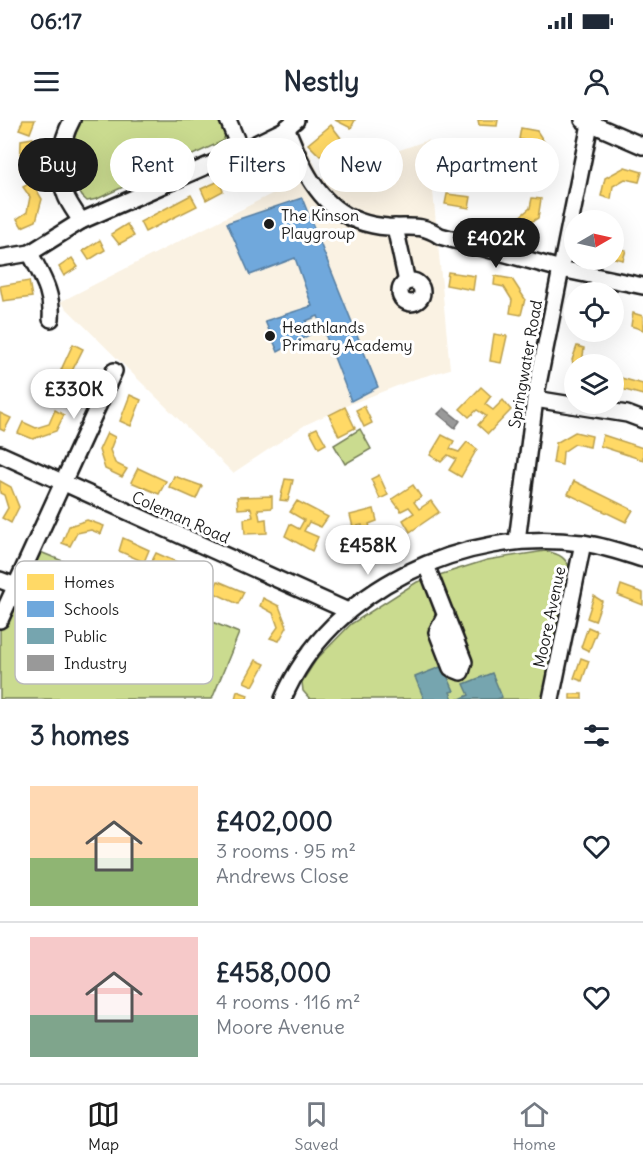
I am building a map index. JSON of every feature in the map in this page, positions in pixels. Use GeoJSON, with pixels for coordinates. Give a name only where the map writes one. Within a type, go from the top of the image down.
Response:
{"type":"FeatureCollection","features":[{"type":"Feature","properties":{"kind":"street"},"geometry":{"type":"LineString","coordinates":[[72,120],[64,134],[60,162],[65,195],[81,221]]}},
{"type":"Feature","properties":{"kind":"street"},"geometry":{"type":"LineString","coordinates":[[228,120],[236,138]]}},
{"type":"Feature","properties":{"kind":"street"},"geometry":{"type":"LineString","coordinates":[[587,122],[643,146]]}},
{"type":"Feature","properties":{"kind":"street","name":"Springwater Road"},"geometry":{"type":"LineString","coordinates":[[517,541],[535,399],[587,122]]}},
{"type":"Feature","properties":{"kind":"street"},"geometry":{"type":"LineString","coordinates":[[264,138],[291,124],[306,173],[322,197],[337,210],[363,224],[428,228],[440,236],[561,269],[643,286]]}},
{"type":"Feature","properties":{"kind":"street"},"geometry":{"type":"LineString","coordinates":[[0,258],[30,254],[81,221],[207,165]]}},
{"type":"Feature","properties":{"kind":"street"},"geometry":{"type":"LineString","coordinates":[[395,227],[407,282]]}},
{"type":"Feature","properties":{"kind":"street"},"geometry":{"type":"LineString","coordinates":[[30,254],[50,291],[51,319]]}},
{"type":"Feature","properties":{"kind":"street"},"geometry":{"type":"LineString","coordinates":[[27,561],[114,371]]}},
{"type":"Feature","properties":{"kind":"street"},"geometry":{"type":"LineString","coordinates":[[535,399],[627,414],[643,420]]}},
{"type":"Feature","properties":{"kind":"street","name":"Coleman Road"},"geometry":{"type":"LineString","coordinates":[[0,454],[348,611]]}},
{"type":"Feature","properties":{"kind":"street","name":"Moore Avenue"},"geometry":{"type":"LineString","coordinates":[[286,698],[292,679],[305,658],[348,611],[370,594],[426,565],[467,551],[517,541],[583,543],[643,559]]}},
{"type":"Feature","properties":{"kind":"street","name":"Moore Avenue"},"geometry":{"type":"LineString","coordinates":[[550,699],[583,543]]}},
{"type":"Feature","properties":{"kind":"street"},"geometry":{"type":"LineString","coordinates":[[426,565],[446,614]]}},
{"type":"Feature","properties":{"kind":"street"},"geometry":{"type":"LineString","coordinates":[[0,580],[15,586]]}},
{"type":"Feature","properties":{"kind":"street"},"geometry":{"type":"LineString","coordinates":[[0,620],[15,588]]}},
{"type":"Feature","properties":{"kind":"shaded area","name":"Heathlands Primary Academy"},"geometry":{"type":"Polygon","coordinates":[[[415,145],[415,192],[433,192],[450,369],[415,379],[348,405],[305,425],[233,473],[60,302],[276,192],[307,192],[307,148],[319,174],[319,192],[403,192],[403,149],[415,145]]]}},
{"type":"Feature","properties":{"kind":"green space"},"geometry":{"type":"Polygon","coordinates":[[[81,120],[222,120],[225,128],[224,138],[207,138],[207,148],[195,154],[195,138],[110,138],[110,192],[112,192],[87,201],[80,192],[98,192],[98,138],[74,138],[81,120]]]}},
{"type":"Feature","properties":{"kind":"green space"},"geometry":{"type":"Polygon","coordinates":[[[360,429],[371,449],[345,464],[334,445],[360,429]]]}},
{"type":"Feature","properties":{"kind":"green space"},"geometry":{"type":"Polygon","coordinates":[[[33,549],[62,561],[27,561],[33,549]]]}},
{"type":"Feature","properties":{"kind":"green space"},"geometry":{"type":"Polygon","coordinates":[[[545,551],[562,557],[572,572],[551,699],[310,699],[303,691],[302,682],[316,660],[351,624],[417,582],[487,560],[545,551]]]}},
{"type":"Feature","properties":{"kind":"green space"},"geometry":{"type":"Polygon","coordinates":[[[15,588],[15,684],[213,684],[213,622],[239,633],[212,699],[0,699],[0,620],[15,588]]]}},
{"type":"Feature","properties":{"kind":"building: Homes"},"geometry":{"type":"Polygon","coordinates":[[[23,120],[35,120],[30,133],[19,129],[23,120]]]}},
{"type":"Feature","properties":{"kind":"building: Homes"},"geometry":{"type":"Polygon","coordinates":[[[335,120],[355,120],[351,128],[335,120]]]}},
{"type":"Feature","properties":{"kind":"building: Homes"},"geometry":{"type":"Polygon","coordinates":[[[478,120],[498,120],[497,126],[479,125],[478,120]]]}},
{"type":"Feature","properties":{"kind":"building: Homes"},"geometry":{"type":"Polygon","coordinates":[[[331,125],[341,138],[319,138],[319,155],[308,144],[331,125]]]}},
{"type":"Feature","properties":{"kind":"building: Homes"},"geometry":{"type":"Polygon","coordinates":[[[521,128],[537,131],[542,138],[519,138],[521,128]]]}},
{"type":"Feature","properties":{"kind":"building: Homes"},"geometry":{"type":"Polygon","coordinates":[[[625,167],[642,172],[639,182],[625,179],[613,186],[611,199],[601,196],[605,178],[625,167]]]}},
{"type":"Feature","properties":{"kind":"building: Homes"},"geometry":{"type":"Polygon","coordinates":[[[207,186],[207,192],[221,192],[206,200],[201,189],[207,186]]]}},
{"type":"Feature","properties":{"kind":"building: Homes"},"geometry":{"type":"Polygon","coordinates":[[[26,192],[38,192],[42,199],[36,221],[22,227],[17,219],[27,212],[30,197],[26,192]]]}},
{"type":"Feature","properties":{"kind":"building: Homes"},"geometry":{"type":"Polygon","coordinates":[[[447,194],[471,197],[469,208],[445,204],[447,194]]]}},
{"type":"Feature","properties":{"kind":"building: Homes"},"geometry":{"type":"Polygon","coordinates":[[[191,195],[197,206],[145,232],[140,222],[191,195]]]}},
{"type":"Feature","properties":{"kind":"building: Homes"},"geometry":{"type":"Polygon","coordinates":[[[532,198],[541,199],[538,218],[518,230],[503,226],[505,216],[518,218],[530,208],[532,198]]]}},
{"type":"Feature","properties":{"kind":"building: Homes"},"geometry":{"type":"Polygon","coordinates":[[[127,224],[134,236],[119,244],[111,234],[127,224]]]}},
{"type":"Feature","properties":{"kind":"building: Homes"},"geometry":{"type":"Polygon","coordinates":[[[100,240],[105,250],[89,260],[83,251],[100,240]]]}},
{"type":"Feature","properties":{"kind":"building: Homes"},"geometry":{"type":"Polygon","coordinates":[[[72,258],[78,267],[64,276],[59,267],[72,258]]]}},
{"type":"Feature","properties":{"kind":"building: Homes"},"geometry":{"type":"Polygon","coordinates":[[[448,272],[475,276],[473,290],[446,285],[448,272]]]}},
{"type":"Feature","properties":{"kind":"building: Homes"},"geometry":{"type":"Polygon","coordinates":[[[495,276],[512,279],[525,299],[521,315],[510,313],[512,300],[504,287],[494,285],[495,276]]]}},
{"type":"Feature","properties":{"kind":"building: Homes"},"geometry":{"type":"Polygon","coordinates":[[[29,281],[32,297],[3,301],[0,286],[29,281]]]}},
{"type":"Feature","properties":{"kind":"building: Homes"},"geometry":{"type":"Polygon","coordinates":[[[633,313],[643,316],[643,330],[631,326],[633,313]]]}},
{"type":"Feature","properties":{"kind":"building: Homes"},"geometry":{"type":"Polygon","coordinates":[[[494,334],[507,336],[501,363],[490,361],[494,334]]]}},
{"type":"Feature","properties":{"kind":"building: Homes"},"geometry":{"type":"Polygon","coordinates":[[[73,344],[83,349],[70,375],[61,370],[73,344]]]}},
{"type":"Feature","properties":{"kind":"building: Homes"},"geometry":{"type":"Polygon","coordinates":[[[577,346],[584,348],[583,354],[574,354],[577,346]]]}},
{"type":"Feature","properties":{"kind":"building: Homes"},"geometry":{"type":"Polygon","coordinates":[[[624,379],[643,384],[643,395],[624,390],[624,379]]]}},
{"type":"Feature","properties":{"kind":"building: Homes"},"geometry":{"type":"Polygon","coordinates":[[[481,387],[491,396],[485,404],[493,410],[503,400],[511,410],[488,434],[478,425],[486,416],[477,410],[469,417],[460,409],[481,387]]]}},
{"type":"Feature","properties":{"kind":"building: Homes"},"geometry":{"type":"Polygon","coordinates":[[[130,395],[141,400],[131,426],[120,421],[130,395]]]}},
{"type":"Feature","properties":{"kind":"building: Homes"},"geometry":{"type":"Polygon","coordinates":[[[364,406],[372,423],[364,427],[356,410],[364,406]]]}},
{"type":"Feature","properties":{"kind":"building: Homes"},"geometry":{"type":"Polygon","coordinates":[[[345,407],[355,428],[339,436],[329,415],[345,407]]]}},
{"type":"Feature","properties":{"kind":"building: Homes"},"geometry":{"type":"Polygon","coordinates":[[[55,410],[64,415],[56,431],[33,439],[18,433],[23,422],[36,428],[49,424],[55,410]]]}},
{"type":"Feature","properties":{"kind":"building: Homes"},"geometry":{"type":"Polygon","coordinates":[[[0,413],[11,418],[4,431],[0,429],[0,413]]]}},
{"type":"Feature","properties":{"kind":"building: Homes"},"geometry":{"type":"Polygon","coordinates":[[[317,428],[326,444],[319,448],[310,431],[317,428]]]}},
{"type":"Feature","properties":{"kind":"building: Homes"},"geometry":{"type":"Polygon","coordinates":[[[575,432],[592,436],[590,447],[575,444],[563,452],[562,465],[553,463],[556,443],[575,432]]]}},
{"type":"Feature","properties":{"kind":"building: Homes"},"geometry":{"type":"Polygon","coordinates":[[[107,433],[115,437],[110,450],[115,463],[127,469],[122,477],[105,469],[99,450],[107,433]]]}},
{"type":"Feature","properties":{"kind":"building: Homes"},"geometry":{"type":"Polygon","coordinates":[[[442,435],[454,441],[450,449],[459,452],[467,442],[477,449],[461,477],[449,470],[456,459],[448,455],[441,462],[430,455],[442,435]]]}},
{"type":"Feature","properties":{"kind":"building: Homes"},"geometry":{"type":"Polygon","coordinates":[[[603,435],[643,448],[643,460],[600,446],[603,435]]]}},
{"type":"Feature","properties":{"kind":"building: Homes"},"geometry":{"type":"Polygon","coordinates":[[[138,468],[166,481],[159,494],[131,482],[138,468]]]}},
{"type":"Feature","properties":{"kind":"building: Homes"},"geometry":{"type":"Polygon","coordinates":[[[379,475],[388,495],[380,499],[371,479],[379,475]]]}},
{"type":"Feature","properties":{"kind":"building: Homes"},"geometry":{"type":"Polygon","coordinates":[[[174,476],[202,486],[196,499],[169,487],[174,476]]]}},
{"type":"Feature","properties":{"kind":"building: Homes"},"geometry":{"type":"Polygon","coordinates":[[[285,479],[293,480],[288,501],[280,500],[285,479]]]}},
{"type":"Feature","properties":{"kind":"building: Homes"},"geometry":{"type":"Polygon","coordinates":[[[0,481],[11,487],[19,507],[11,523],[2,518],[8,508],[4,495],[0,493],[0,481]]]}},
{"type":"Feature","properties":{"kind":"building: Homes"},"geometry":{"type":"Polygon","coordinates":[[[574,481],[633,510],[626,522],[568,494],[574,481]]]}},
{"type":"Feature","properties":{"kind":"building: Homes"},"geometry":{"type":"Polygon","coordinates":[[[413,485],[421,497],[414,502],[419,509],[431,501],[439,512],[410,532],[403,520],[414,513],[409,507],[401,511],[392,499],[413,485]]]}},
{"type":"Feature","properties":{"kind":"building: Homes"},"geometry":{"type":"Polygon","coordinates":[[[272,496],[272,508],[258,509],[260,520],[266,519],[267,533],[245,534],[244,519],[253,517],[251,508],[238,509],[237,497],[272,496]]]}},
{"type":"Feature","properties":{"kind":"building: Homes"},"geometry":{"type":"Polygon","coordinates":[[[297,501],[328,517],[321,527],[309,522],[304,531],[318,537],[312,551],[285,536],[290,524],[299,529],[304,520],[290,512],[297,501]]]}},
{"type":"Feature","properties":{"kind":"building: Homes"},"geometry":{"type":"Polygon","coordinates":[[[374,509],[377,521],[369,524],[372,534],[385,531],[388,546],[356,552],[354,539],[363,537],[362,525],[353,527],[350,515],[374,509]]]}},
{"type":"Feature","properties":{"kind":"building: Homes"},"geometry":{"type":"Polygon","coordinates":[[[87,520],[104,526],[101,534],[91,530],[77,533],[70,546],[62,543],[69,526],[87,520]]]}},
{"type":"Feature","properties":{"kind":"building: Homes"},"geometry":{"type":"Polygon","coordinates":[[[123,538],[149,550],[144,561],[119,551],[123,538]]]}},
{"type":"Feature","properties":{"kind":"building: Homes"},"geometry":{"type":"Polygon","coordinates":[[[156,553],[174,561],[152,561],[156,553]]]}},
{"type":"Feature","properties":{"kind":"building: Homes"},"geometry":{"type":"Polygon","coordinates":[[[218,581],[244,592],[238,604],[213,592],[218,581]]]}},
{"type":"Feature","properties":{"kind":"building: Homes"},"geometry":{"type":"Polygon","coordinates":[[[621,585],[643,593],[643,605],[618,595],[621,585]]]}},
{"type":"Feature","properties":{"kind":"building: Homes"},"geometry":{"type":"Polygon","coordinates":[[[594,596],[602,601],[595,621],[587,618],[594,596]]]}},
{"type":"Feature","properties":{"kind":"building: Homes"},"geometry":{"type":"Polygon","coordinates":[[[263,598],[279,606],[287,627],[279,641],[270,638],[278,627],[273,613],[260,606],[263,598]]]}},
{"type":"Feature","properties":{"kind":"building: Homes"},"geometry":{"type":"Polygon","coordinates":[[[588,627],[597,631],[589,651],[581,647],[588,627]]]}},
{"type":"Feature","properties":{"kind":"building: Homes"},"geometry":{"type":"Polygon","coordinates":[[[581,658],[589,661],[582,681],[574,678],[581,658]]]}},
{"type":"Feature","properties":{"kind":"building: Homes"},"geometry":{"type":"Polygon","coordinates":[[[256,660],[265,664],[253,686],[244,682],[256,660]]]}},
{"type":"Feature","properties":{"kind":"building: Homes"},"geometry":{"type":"Polygon","coordinates":[[[237,691],[248,695],[247,699],[235,699],[237,691]]]}},
{"type":"Feature","properties":{"kind":"building: Homes"},"geometry":{"type":"Polygon","coordinates":[[[570,694],[582,694],[582,699],[570,699],[570,694]]]}},
{"type":"Feature","properties":{"kind":"building: Schools"},"geometry":{"type":"Polygon","coordinates":[[[302,198],[378,387],[351,401],[318,316],[306,321],[311,334],[278,352],[265,321],[312,306],[295,258],[250,275],[227,223],[302,198]]]}},
{"type":"Feature","properties":{"kind":"building: Public"},"geometry":{"type":"Polygon","coordinates":[[[443,666],[454,691],[450,692],[453,699],[424,699],[415,677],[443,666]]]}},
{"type":"Feature","properties":{"kind":"building: Public"},"geometry":{"type":"Polygon","coordinates":[[[492,673],[502,697],[460,699],[469,695],[464,684],[492,673]]]}},
{"type":"Feature","properties":{"kind":"building: Industry"},"geometry":{"type":"Polygon","coordinates":[[[444,408],[460,421],[455,428],[438,414],[444,408]]]}},
{"type":"Feature","properties":{"kind":"place","name":"The Kinson Playgroup"},"geometry":{"type":"Point","coordinates":[269,224]}},
{"type":"Feature","properties":{"kind":"place","name":"Heathlands Primary Academy"},"geometry":{"type":"Point","coordinates":[270,336]}}]}
